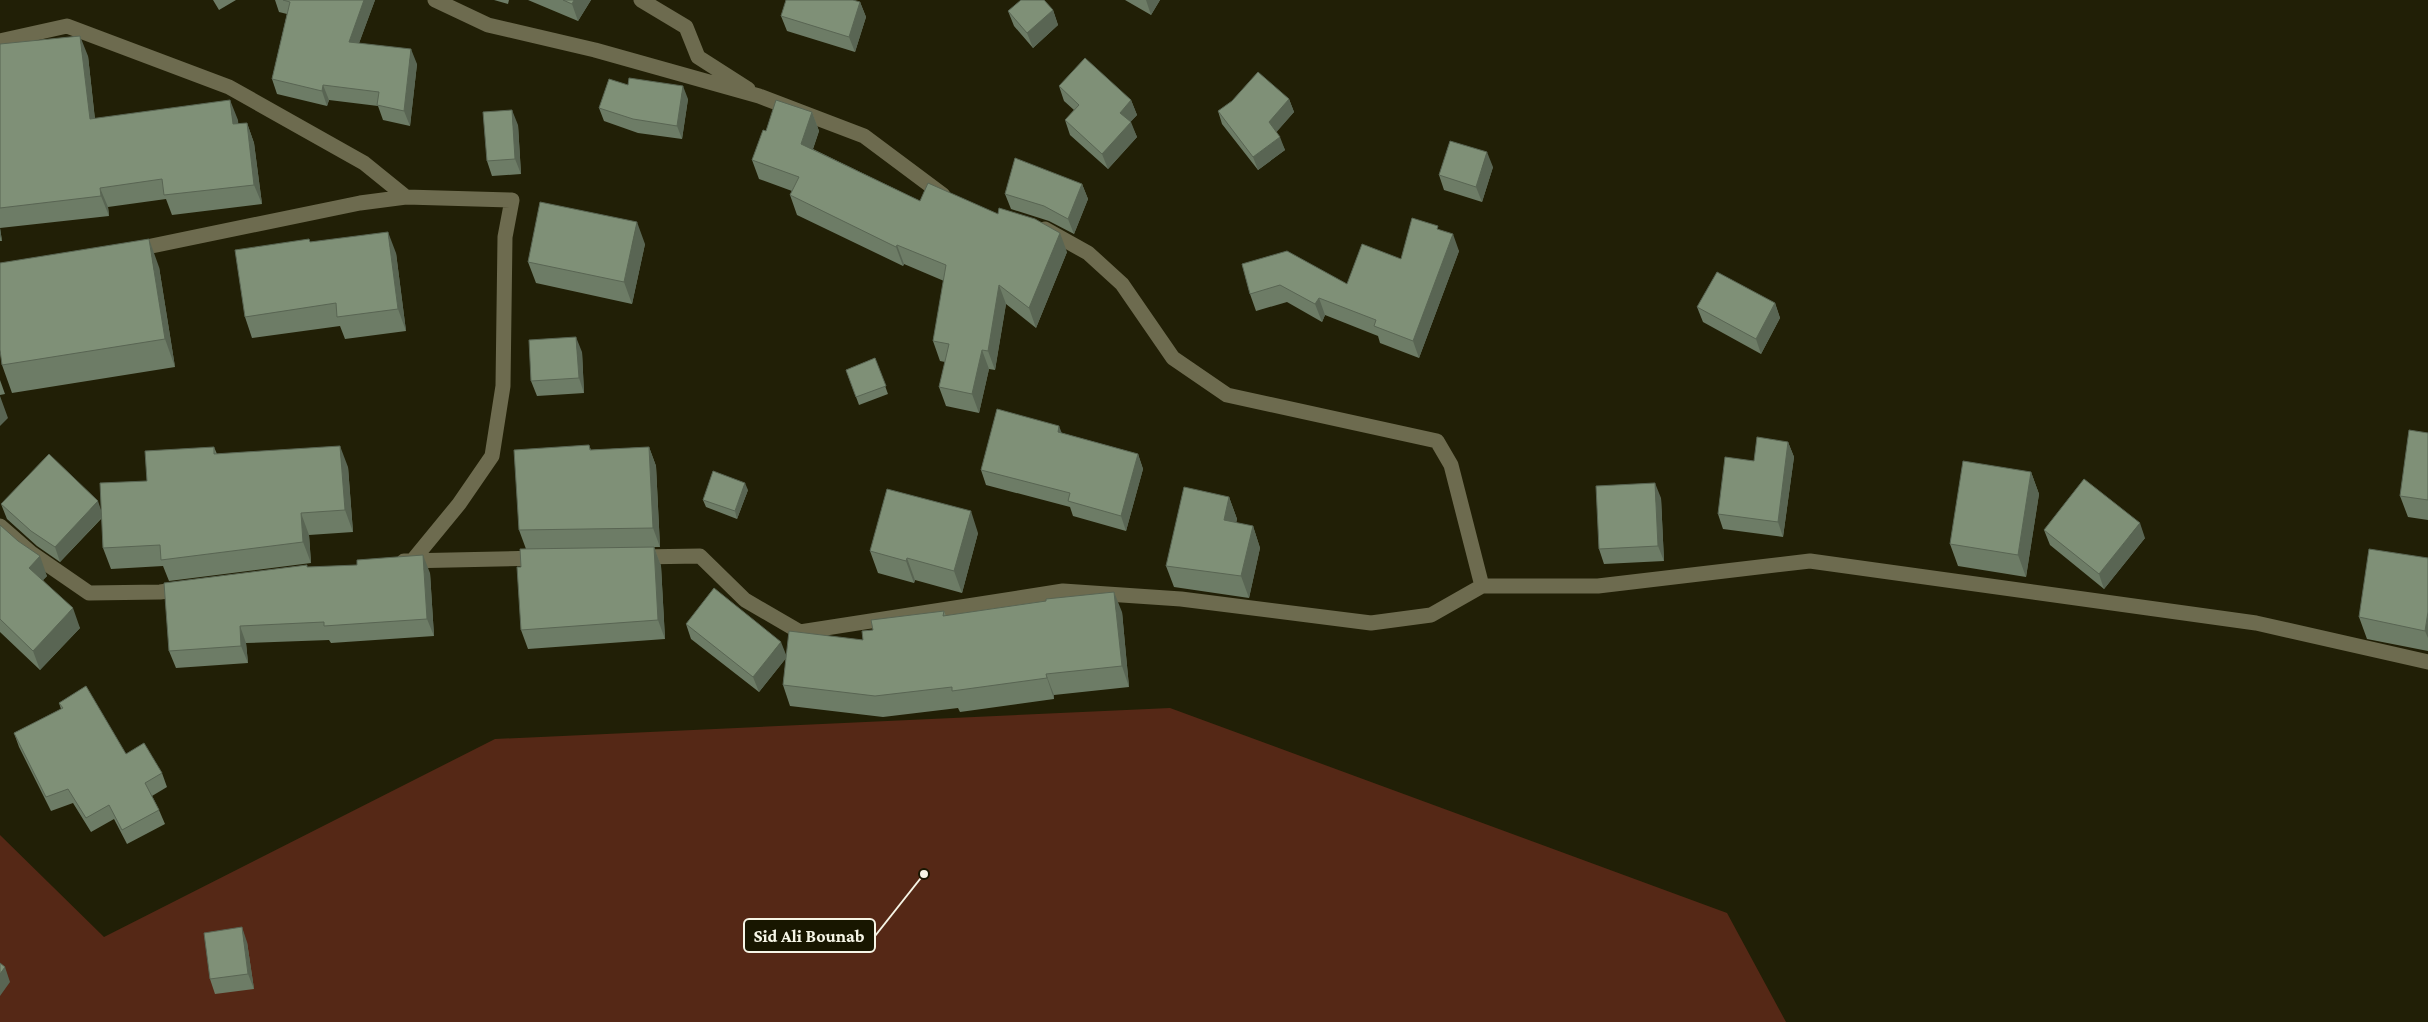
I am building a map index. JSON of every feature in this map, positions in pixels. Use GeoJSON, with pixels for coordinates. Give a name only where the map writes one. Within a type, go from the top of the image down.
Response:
{"type":"FeatureCollection","features":[{"type":"Feature","properties":{"kind":"street"},"geometry":{"type":"LineString","coordinates":[[435,0],[488,25],[595,50],[759,96],[864,136],[950,200],[959,203]]}},
{"type":"Feature","properties":{"kind":"street"},"geometry":{"type":"LineString","coordinates":[[641,0],[686,27],[698,56],[759,96]]}},
{"type":"Feature","properties":{"kind":"street"},"geometry":{"type":"LineString","coordinates":[[0,41],[67,26],[229,87],[364,163],[406,197]]}},
{"type":"Feature","properties":{"kind":"street"},"geometry":{"type":"LineString","coordinates":[[117,253],[360,203],[406,197],[512,200],[506,237],[504,386],[492,456],[459,504],[413,560]]}},
{"type":"Feature","properties":{"kind":"street"},"geometry":{"type":"LineString","coordinates":[[1028,224],[1046,230],[1088,253],[1122,284],[1173,358],[1227,395],[1437,441],[1451,465],[1482,586]]}},
{"type":"Feature","properties":{"kind":"street"},"geometry":{"type":"LineString","coordinates":[[0,526],[31,553],[89,593],[160,592],[199,587]]}},
{"type":"Feature","properties":{"kind":"street"},"geometry":{"type":"LineString","coordinates":[[621,557],[700,556],[745,600],[800,632],[1064,591],[1181,599],[1371,623],[1431,615],[1482,586],[1598,586],[1810,561],[2256,623],[2428,662]]}},
{"type":"Feature","properties":{"kind":"street"},"geometry":{"type":"LineString","coordinates":[[394,562],[413,560],[551,558]]}},
{"type":"Feature","properties":{"kind":"shaded area"},"geometry":{"type":"Polygon","coordinates":[[[1170,708],[1727,913],[1786,1022],[0,1022],[0,835],[104,937],[495,739],[1170,708]]]}},
{"type":"Feature","properties":{"kind":"building"},"geometry":{"type":"Polygon","coordinates":[[[283,0],[364,0],[349,42],[411,49],[404,111],[377,105],[379,92],[323,85],[322,91],[272,79],[290,2],[283,0]]]}},
{"type":"Feature","properties":{"kind":"building"},"geometry":{"type":"Polygon","coordinates":[[[563,0],[574,0],[572,4],[563,0]]]}},
{"type":"Feature","properties":{"kind":"building"},"geometry":{"type":"Polygon","coordinates":[[[786,0],[853,0],[860,2],[849,37],[781,16],[786,0]]]}},
{"type":"Feature","properties":{"kind":"building"},"geometry":{"type":"Polygon","coordinates":[[[1021,0],[1044,0],[1053,10],[1027,33],[1008,11],[1021,0]]]}},
{"type":"Feature","properties":{"kind":"building"},"geometry":{"type":"Polygon","coordinates":[[[80,36],[90,119],[230,100],[233,124],[247,123],[254,185],[164,195],[162,179],[100,188],[101,196],[0,208],[0,44],[80,36]]]}},
{"type":"Feature","properties":{"kind":"building"},"geometry":{"type":"Polygon","coordinates":[[[1085,58],[1131,100],[1120,113],[1131,122],[1102,154],[1065,120],[1079,105],[1059,86],[1085,58]]]}},
{"type":"Feature","properties":{"kind":"building"},"geometry":{"type":"Polygon","coordinates":[[[1258,72],[1289,99],[1269,122],[1280,137],[1253,157],[1218,111],[1232,101],[1258,72]]]}},
{"type":"Feature","properties":{"kind":"building"},"geometry":{"type":"Polygon","coordinates":[[[629,78],[683,86],[677,126],[633,119],[599,108],[609,79],[628,85],[629,78]]]}},
{"type":"Feature","properties":{"kind":"building"},"geometry":{"type":"Polygon","coordinates":[[[776,100],[812,112],[801,144],[920,201],[928,183],[998,214],[999,208],[1035,219],[1060,233],[1029,308],[999,285],[988,351],[982,350],[972,394],[939,387],[949,344],[933,341],[946,265],[897,245],[896,247],[790,195],[799,177],[752,160],[763,130],[766,131],[776,100]]]}},
{"type":"Feature","properties":{"kind":"building"},"geometry":{"type":"Polygon","coordinates":[[[512,110],[515,159],[487,161],[483,112],[512,110]]]}},
{"type":"Feature","properties":{"kind":"building"},"geometry":{"type":"Polygon","coordinates":[[[1450,141],[1487,152],[1476,187],[1439,175],[1450,141]]]}},
{"type":"Feature","properties":{"kind":"building"},"geometry":{"type":"Polygon","coordinates":[[[1015,158],[1082,184],[1068,219],[1044,206],[1005,194],[1015,158]]]}},
{"type":"Feature","properties":{"kind":"building"},"geometry":{"type":"Polygon","coordinates":[[[540,202],[637,222],[624,282],[528,262],[540,202]]]}},
{"type":"Feature","properties":{"kind":"building"},"geometry":{"type":"Polygon","coordinates":[[[1412,218],[1438,226],[1437,229],[1453,234],[1413,341],[1374,326],[1376,320],[1319,298],[1315,304],[1280,285],[1250,294],[1242,264],[1287,251],[1347,284],[1362,244],[1401,259],[1412,218]]]}},
{"type":"Feature","properties":{"kind":"building"},"geometry":{"type":"Polygon","coordinates":[[[388,232],[398,309],[337,317],[336,303],[245,317],[235,250],[309,239],[310,242],[388,232]]]}},
{"type":"Feature","properties":{"kind":"building"},"geometry":{"type":"Polygon","coordinates":[[[149,239],[165,339],[2,365],[0,350],[0,263],[149,239]]]}},
{"type":"Feature","properties":{"kind":"building"},"geometry":{"type":"Polygon","coordinates":[[[1717,272],[1775,303],[1756,339],[1697,307],[1717,272]]]}},
{"type":"Feature","properties":{"kind":"building"},"geometry":{"type":"Polygon","coordinates":[[[576,337],[579,378],[531,381],[529,340],[576,337]]]}},
{"type":"Feature","properties":{"kind":"building"},"geometry":{"type":"Polygon","coordinates":[[[875,358],[886,386],[856,397],[846,370],[875,358]]]}},
{"type":"Feature","properties":{"kind":"building"},"geometry":{"type":"Polygon","coordinates":[[[997,409],[1059,426],[1058,432],[1138,454],[1121,516],[1068,501],[1070,493],[981,470],[997,409]]]}},
{"type":"Feature","properties":{"kind":"building"},"geometry":{"type":"Polygon","coordinates":[[[2409,430],[2428,433],[2428,500],[2400,496],[2409,430]]]}},
{"type":"Feature","properties":{"kind":"building"},"geometry":{"type":"Polygon","coordinates":[[[1757,437],[1788,442],[1778,522],[1718,514],[1725,457],[1754,461],[1757,437]]]}},
{"type":"Feature","properties":{"kind":"building"},"geometry":{"type":"Polygon","coordinates":[[[589,445],[590,450],[649,447],[653,528],[519,530],[514,450],[589,445]]]}},
{"type":"Feature","properties":{"kind":"building"},"geometry":{"type":"Polygon","coordinates":[[[340,446],[345,510],[301,513],[303,542],[161,560],[160,545],[103,548],[100,483],[147,481],[145,451],[214,447],[214,454],[340,446]]]}},
{"type":"Feature","properties":{"kind":"building"},"geometry":{"type":"Polygon","coordinates":[[[49,454],[98,501],[55,547],[31,531],[1,504],[49,454]]]}},
{"type":"Feature","properties":{"kind":"building"},"geometry":{"type":"Polygon","coordinates":[[[1963,461],[2031,472],[2018,555],[1950,544],[1963,461]]]}},
{"type":"Feature","properties":{"kind":"building"},"geometry":{"type":"Polygon","coordinates":[[[713,471],[745,483],[735,511],[703,500],[713,471]]]}},
{"type":"Feature","properties":{"kind":"building"},"geometry":{"type":"Polygon","coordinates":[[[2084,479],[2140,523],[2099,574],[2044,530],[2084,479]]]}},
{"type":"Feature","properties":{"kind":"building"},"geometry":{"type":"Polygon","coordinates":[[[1655,483],[1658,546],[1599,549],[1596,486],[1655,483]]]}},
{"type":"Feature","properties":{"kind":"building"},"geometry":{"type":"Polygon","coordinates":[[[1184,487],[1229,497],[1224,520],[1253,526],[1241,576],[1166,566],[1184,487]]]}},
{"type":"Feature","properties":{"kind":"building"},"geometry":{"type":"Polygon","coordinates":[[[887,489],[971,511],[954,571],[907,558],[906,561],[870,551],[887,489]]]}},
{"type":"Feature","properties":{"kind":"building"},"geometry":{"type":"Polygon","coordinates":[[[0,525],[18,541],[40,556],[29,568],[73,608],[33,651],[0,619],[0,525]]]}},
{"type":"Feature","properties":{"kind":"building"},"geometry":{"type":"Polygon","coordinates":[[[654,547],[658,620],[521,630],[517,567],[521,567],[520,549],[654,547]]]}},
{"type":"Feature","properties":{"kind":"building"},"geometry":{"type":"Polygon","coordinates":[[[2369,549],[2428,558],[2428,612],[2425,631],[2359,617],[2369,549]]]}},
{"type":"Feature","properties":{"kind":"building"},"geometry":{"type":"Polygon","coordinates":[[[423,555],[427,619],[324,626],[324,622],[240,626],[241,646],[169,651],[164,583],[307,565],[307,567],[357,565],[357,560],[423,555]]]}},
{"type":"Feature","properties":{"kind":"building"},"geometry":{"type":"Polygon","coordinates":[[[714,588],[781,642],[753,677],[686,624],[714,588]]]}},
{"type":"Feature","properties":{"kind":"building"},"geometry":{"type":"Polygon","coordinates":[[[1114,592],[1122,666],[1046,674],[1047,678],[952,691],[952,687],[875,696],[783,685],[789,631],[863,640],[862,631],[873,630],[871,620],[944,611],[943,616],[1046,601],[1046,599],[1114,592]]]}},
{"type":"Feature","properties":{"kind":"building"},"geometry":{"type":"Polygon","coordinates":[[[86,686],[126,754],[144,743],[162,773],[145,783],[159,810],[122,830],[109,805],[86,818],[68,789],[46,797],[14,733],[63,708],[59,703],[86,686]]]}},
{"type":"Feature","properties":{"kind":"building"},"geometry":{"type":"Polygon","coordinates":[[[242,927],[248,974],[210,979],[204,933],[242,927]]]}},
{"type":"Feature","properties":{"kind":"building"},"geometry":{"type":"Polygon","coordinates":[[[0,963],[5,967],[0,974],[0,963]]]}},
{"type":"Feature","properties":{"kind":"place","name":"Sid Ali Bounab"},"geometry":{"type":"Point","coordinates":[924,874]}}]}
